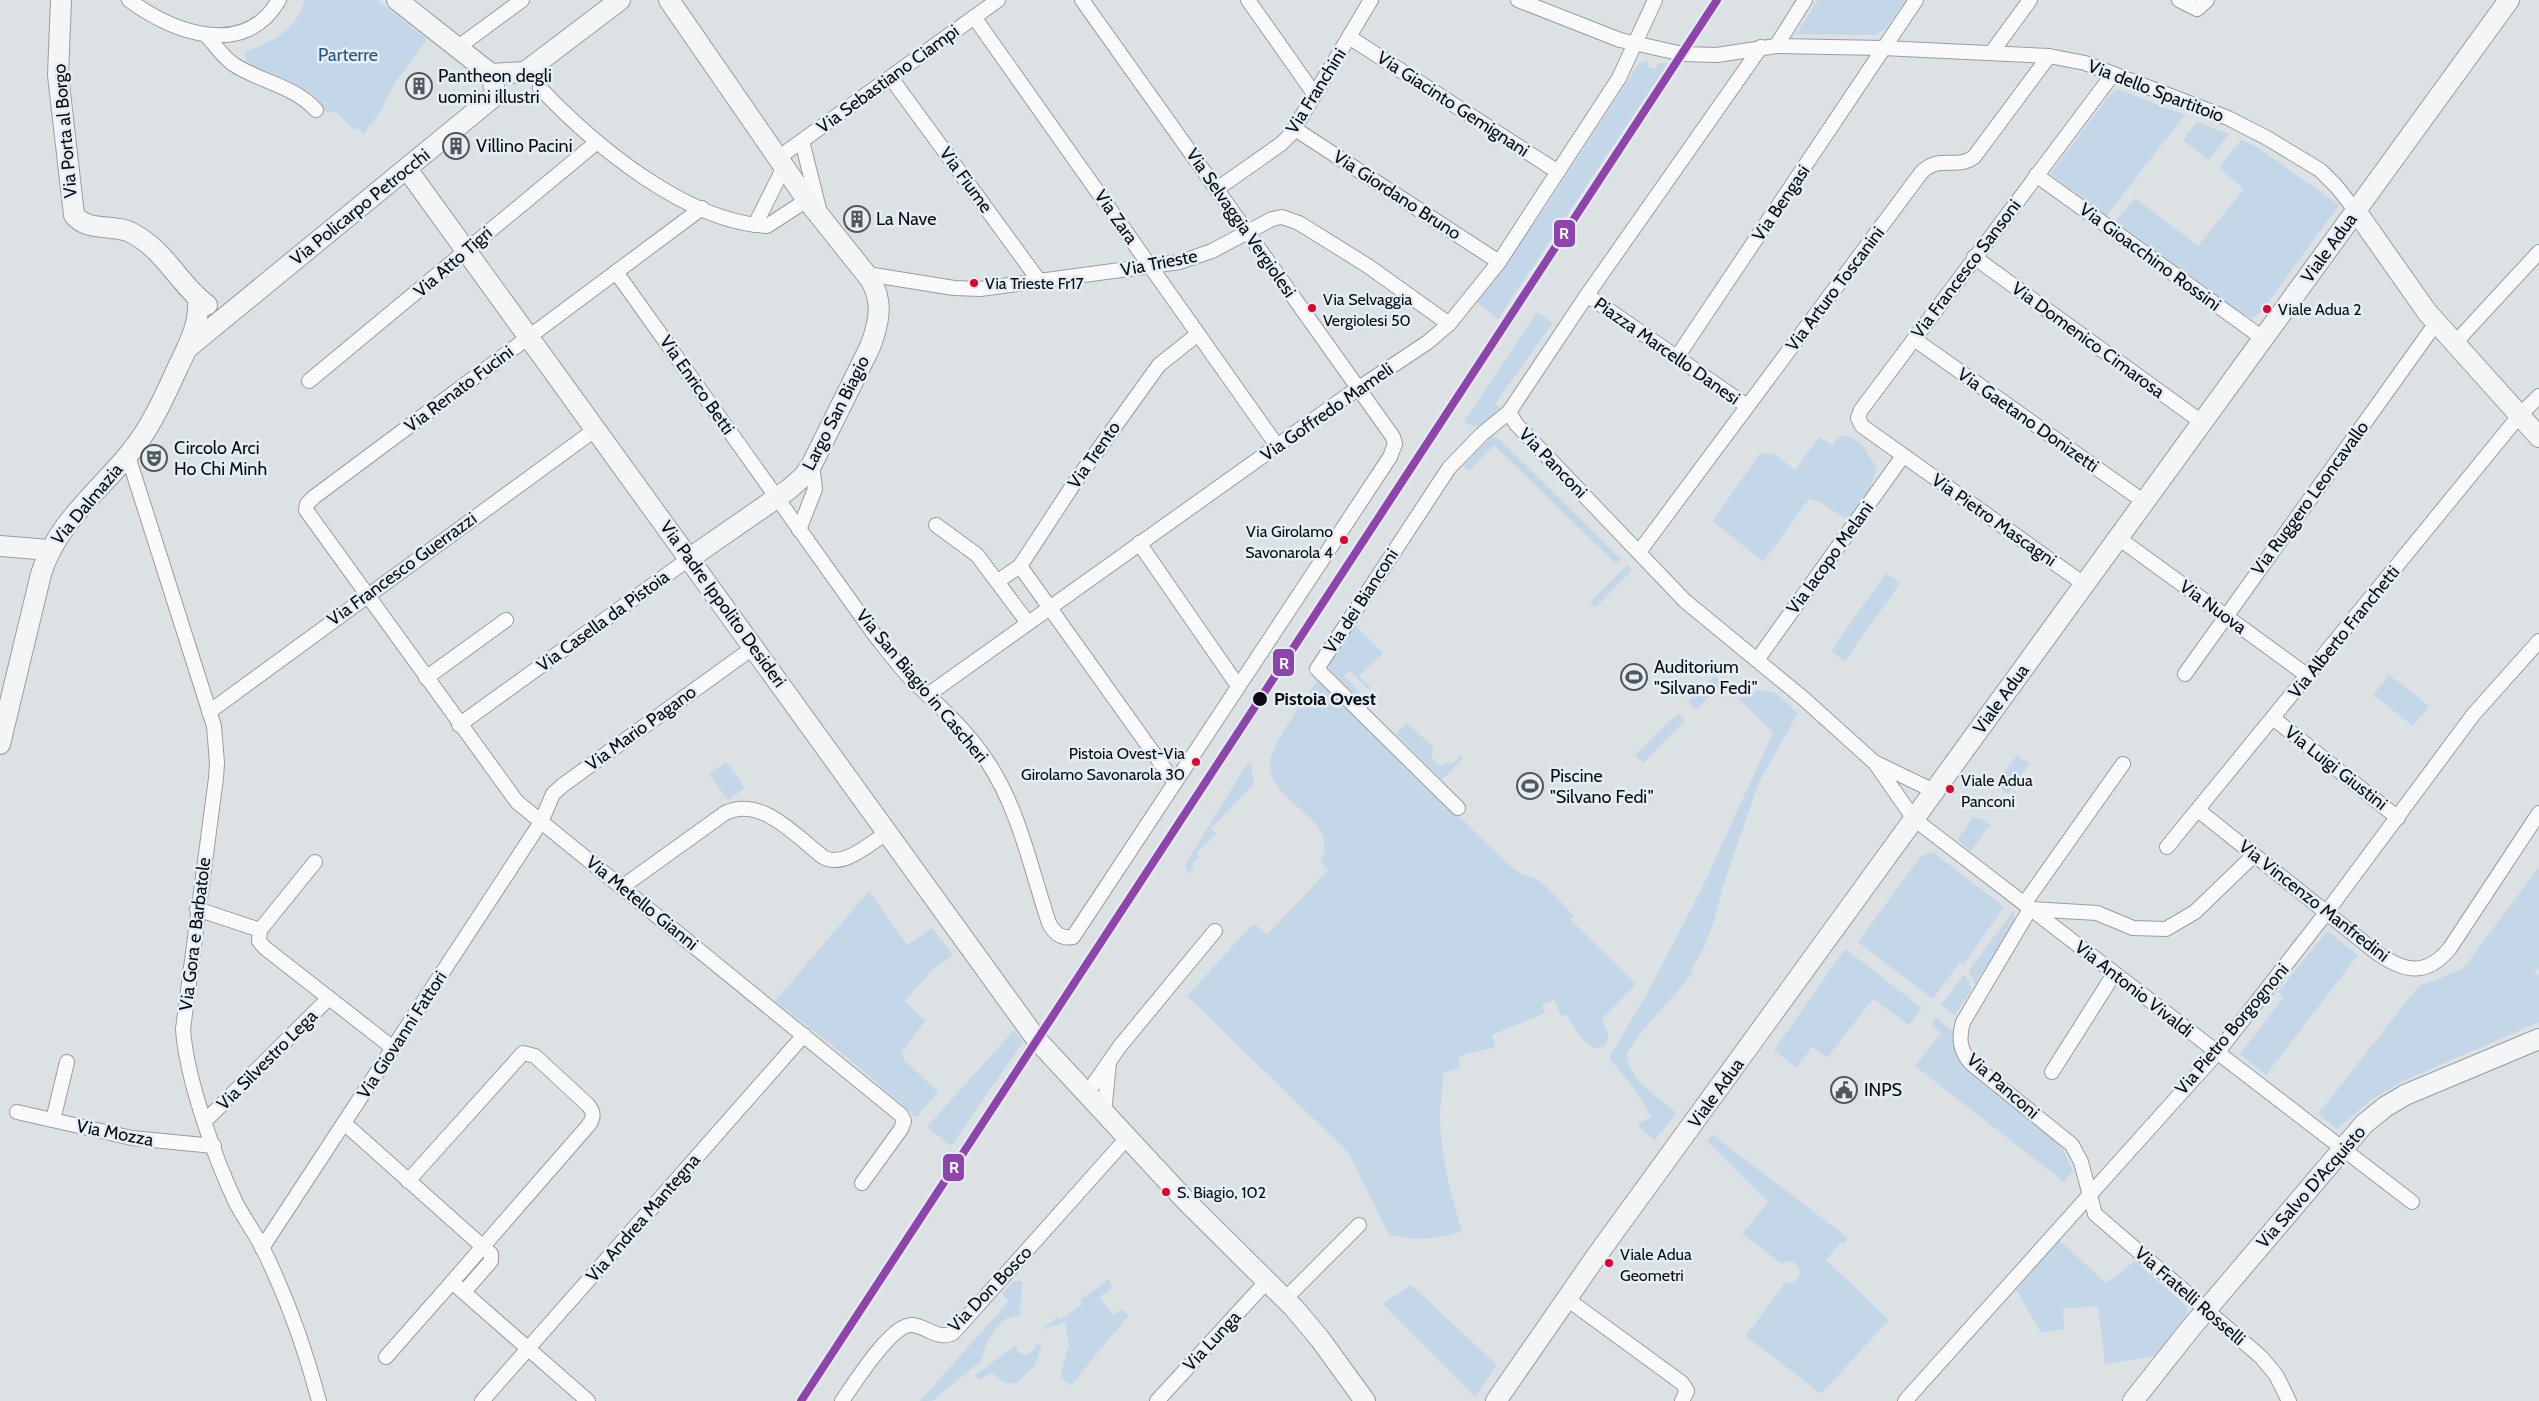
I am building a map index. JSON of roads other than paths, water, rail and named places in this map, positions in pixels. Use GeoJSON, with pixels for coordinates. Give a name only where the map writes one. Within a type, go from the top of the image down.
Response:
{"type":"FeatureCollection","features":[{"type":"Feature","properties":{"kind":"street","name":"Via Porta al Borgo"},"geometry":{"type":"LineString","coordinates":[[61,0],[58,75],[74,215],[88,224],[120,229],[134,234],[166,260],[198,298],[228,315]]}},
{"type":"Feature","properties":{"kind":"street"},"geometry":{"type":"LineString","coordinates":[[129,0],[175,26],[207,36],[247,30],[262,21],[279,0]]}},
{"type":"Feature","properties":{"kind":"street"},"geometry":{"type":"LineString","coordinates":[[397,0],[491,74],[525,72],[620,0]]}},
{"type":"Feature","properties":{"kind":"street"},"geometry":{"type":"LineString","coordinates":[[457,48],[522,0]]}},
{"type":"Feature","properties":{"kind":"street"},"geometry":{"type":"LineString","coordinates":[[669,0],[807,200],[867,274]]}},
{"type":"Feature","properties":{"kind":"street","name":"Via Sebastiano Ciampi"},"geometry":{"type":"LineString","coordinates":[[781,163],[802,141],[998,0]]}},
{"type":"Feature","properties":{"kind":"street","name":"Via Selvaggia Vergiolesi"},"geometry":{"type":"LineString","coordinates":[[1082,0],[1393,437],[1394,448],[1238,686]]}},
{"type":"Feature","properties":{"kind":"street"},"geometry":{"type":"LineString","coordinates":[[1248,0],[1315,95]]}},
{"type":"Feature","properties":{"kind":"street","name":"Via Franchini"},"geometry":{"type":"LineString","coordinates":[[1217,189],[1281,144],[1295,129],[1371,0]]}},
{"type":"Feature","properties":{"kind":"street","name":"Via dello Spartitoio"},"geometry":{"type":"LineString","coordinates":[[1518,0],[1635,44],[1693,55],[1729,53],[1776,46],[1883,48],[2049,56],[2085,63],[2233,120],[2275,142],[2320,170],[2337,186],[2409,290],[2454,344],[2539,437]]}},
{"type":"Feature","properties":{"kind":"street","name":"Via Goffredo Mameli"},"geometry":{"type":"LineString","coordinates":[[929,694],[1358,389],[1428,342],[1449,324],[1499,262],[1620,78],[1655,0]]}},
{"type":"Feature","properties":{"kind":"street"},"geometry":{"type":"LineString","coordinates":[[1776,46],[1805,0]]}},
{"type":"Feature","properties":{"kind":"street","name":"Via Bengasi"},"geometry":{"type":"LineString","coordinates":[[1677,357],[1916,0]]}},
{"type":"Feature","properties":{"kind":"street"},"geometry":{"type":"LineString","coordinates":[[1992,52],[2030,0]]}},
{"type":"Feature","properties":{"kind":"street"},"geometry":{"type":"LineString","coordinates":[[2179,0],[2197,9],[2207,0]]}},
{"type":"Feature","properties":{"kind":"street","name":"Viale Adua"},"geometry":{"type":"LineString","coordinates":[[1496,1401],[1567,1299],[2143,501],[2203,423],[2509,0]]}},
{"type":"Feature","properties":{"kind":"street","name":"Via Zara"},"geometry":{"type":"LineString","coordinates":[[974,17],[1278,447]]}},
{"type":"Feature","properties":{"kind":"street"},"geometry":{"type":"LineString","coordinates":[[207,36],[230,62],[293,91],[316,110]]}},
{"type":"Feature","properties":{"kind":"street","name":"Via Giacinto Gemignani"},"geometry":{"type":"LineString","coordinates":[[1349,37],[1558,172]]}},
{"type":"Feature","properties":{"kind":"street","name":"Via Panconi"},"geometry":{"type":"LineString","coordinates":[[1761,47],[1587,295],[1509,412],[1516,424],[1685,601],[1875,762],[1934,791]]}},
{"type":"Feature","properties":{"kind":"street"},"geometry":{"type":"LineString","coordinates":[[1729,53],[1737,81]]}},
{"type":"Feature","properties":{"kind":"street","name":"Via Arturo Toscanini"},"geometry":{"type":"LineString","coordinates":[[1639,552],[1923,170],[1933,164],[1965,162],[1974,157],[2049,56]]}},
{"type":"Feature","properties":{"kind":"street","name":"Via Policarpo Petrocchi"},"geometry":{"type":"LineString","coordinates":[[228,315],[491,99],[495,91],[491,74]]}},
{"type":"Feature","properties":{"kind":"street","name":"Via Francesco Sansoni"},"geometry":{"type":"LineString","coordinates":[[1903,456],[1862,426],[1858,418],[1861,410],[2113,74]]}},
{"type":"Feature","properties":{"kind":"street","name":"Via Fiume"},"geometry":{"type":"LineString","coordinates":[[891,78],[1040,282]]}},
{"type":"Feature","properties":{"kind":"street"},"geometry":{"type":"LineString","coordinates":[[540,88],[597,142],[638,173],[702,208],[755,225],[771,225],[807,200]]}},
{"type":"Feature","properties":{"kind":"street","name":"Via Giordano Bruno"},"geometry":{"type":"LineString","coordinates":[[1295,129],[1499,262]]}},
{"type":"Feature","properties":{"kind":"street"},"geometry":{"type":"LineString","coordinates":[[802,141],[810,181],[823,219]]}},
{"type":"Feature","properties":{"kind":"street","name":"Via Atto Tigri"},"geometry":{"type":"LineString","coordinates":[[309,381],[597,142]]}},
{"type":"Feature","properties":{"kind":"street"},"geometry":{"type":"LineString","coordinates":[[755,225],[781,163]]}},
{"type":"Feature","properties":{"kind":"street","name":"Via Padre Ippolito Desideri"},"geometry":{"type":"LineString","coordinates":[[407,169],[1037,1040],[1188,1203],[1285,1299],[1320,1339],[1365,1401]]}},
{"type":"Feature","properties":{"kind":"street","name":"Via Gioacchino Rossini"},"geometry":{"type":"LineString","coordinates":[[2036,175],[2264,339]]}},
{"type":"Feature","properties":{"kind":"street","name":"Via Renato Fucini"},"geometry":{"type":"LineString","coordinates":[[366,595],[309,516],[306,510],[307,504],[702,208]]}},
{"type":"Feature","properties":{"kind":"street","name":"Via Trieste"},"geometry":{"type":"LineString","coordinates":[[867,274],[972,289],[1151,267],[1202,255],[1277,217],[1292,220],[1368,266],[1449,324]]}},
{"type":"Feature","properties":{"kind":"street"},"geometry":{"type":"LineString","coordinates":[[2454,344],[2539,252]]}},
{"type":"Feature","properties":{"kind":"street","name":"Via Domenico Cimarosa"},"geometry":{"type":"LineString","coordinates":[[1974,257],[2203,423]]}},
{"type":"Feature","properties":{"kind":"street","name":"Via Enrico Betti"},"geometry":{"type":"LineString","coordinates":[[616,272],[777,498]]}},
{"type":"Feature","properties":{"kind":"street","name":"Largo San Biagio"},"geometry":{"type":"LineString","coordinates":[[777,498],[796,484],[812,464],[870,347],[879,316],[877,293],[867,274]]}},
{"type":"Feature","properties":{"kind":"street","name":"Piazza Marcello Danesi"},"geometry":{"type":"LineString","coordinates":[[1587,295],[1747,406]]}},
{"type":"Feature","properties":{"kind":"street","name":"Via Dalmazia"},"geometry":{"type":"LineString","coordinates":[[0,744],[41,574],[49,550],[70,519],[128,456],[148,427],[188,347],[197,323],[198,298]]}},
{"type":"Feature","properties":{"kind":"street","name":"Via Dalmazia"},"geometry":{"type":"LineString","coordinates":[[188,347],[228,315]]}},
{"type":"Feature","properties":{"kind":"street","name":"Via Ruggero Leoncavallo"},"geometry":{"type":"LineString","coordinates":[[2185,674],[2436,323]]}},
{"type":"Feature","properties":{"kind":"street","name":"Via Trento"},"geometry":{"type":"LineString","coordinates":[[998,581],[1020,566],[1075,482],[1159,364],[1198,334]]}},
{"type":"Feature","properties":{"kind":"street","name":"Via Gaetano Donizetti"},"geometry":{"type":"LineString","coordinates":[[1914,339],[2143,501]]}},
{"type":"Feature","properties":{"kind":"street","name":"Via Alberto Franchetti"},"geometry":{"type":"LineString","coordinates":[[2167,847],[2519,416],[2539,396]]}},
{"type":"Feature","properties":{"kind":"street","name":"Via dei Bianconi"},"geometry":{"type":"LineString","coordinates":[[1458,808],[1317,669],[1449,468],[1482,434],[1509,412]]}},
{"type":"Feature","properties":{"kind":"street","name":"Via Francesco Guerrazzi"},"geometry":{"type":"LineString","coordinates":[[209,712],[596,429]]}},
{"type":"Feature","properties":{"kind":"street","name":"Via Gora e Barbatole"},"geometry":{"type":"LineString","coordinates":[[128,456],[215,735],[217,771],[183,1029],[188,1062],[205,1121],[235,1201],[262,1248],[299,1335],[319,1401]]}},
{"type":"Feature","properties":{"kind":"street","name":"Via Pietro Mascagni"},"geometry":{"type":"LineString","coordinates":[[1903,456],[2084,584]]}},
{"type":"Feature","properties":{"kind":"street","name":"Via Iacopo Melani"},"geometry":{"type":"LineString","coordinates":[[1757,660],[1903,456]]}},
{"type":"Feature","properties":{"kind":"street"},"geometry":{"type":"LineString","coordinates":[[799,530],[814,492],[812,464]]}},
{"type":"Feature","properties":{"kind":"street","name":"Via San Biagio in Cascheri"},"geometry":{"type":"LineString","coordinates":[[777,498],[874,634],[906,672],[946,710],[969,736],[1004,789],[1026,843],[1051,927],[1056,933],[1066,938],[1077,933],[1174,782]]}},
{"type":"Feature","properties":{"kind":"street","name":"Via Casella da Pistoia"},"geometry":{"type":"LineString","coordinates":[[459,725],[777,498]]}},
{"type":"Feature","properties":{"kind":"street"},"geometry":{"type":"LineString","coordinates":[[936,525],[973,552],[998,581],[1028,623]]}},
{"type":"Feature","properties":{"kind":"street","name":"Via Nuova"},"geometry":{"type":"LineString","coordinates":[[2117,537],[2308,676]]}},
{"type":"Feature","properties":{"kind":"street"},"geometry":{"type":"LineString","coordinates":[[1020,566],[1174,782],[1238,686],[1140,543]]}},
{"type":"Feature","properties":{"kind":"street"},"geometry":{"type":"LineString","coordinates":[[0,546],[49,550]]}},
{"type":"Feature","properties":{"kind":"street","name":"Via Metello Gianni"},"geometry":{"type":"LineString","coordinates":[[366,595],[513,797],[903,1118],[902,1130],[862,1183]]}},
{"type":"Feature","properties":{"kind":"street"},"geometry":{"type":"LineString","coordinates":[[426,678],[506,620]]}},
{"type":"Feature","properties":{"kind":"street","name":"Via Pietro Borgognoni"},"geometry":{"type":"LineString","coordinates":[[1905,1401],[2088,1194],[2217,1053],[2326,913],[2479,708],[2539,641]]}},
{"type":"Feature","properties":{"kind":"street","name":"Via Mario Pagano"},"geometry":{"type":"LineString","coordinates":[[541,822],[553,794],[563,785],[754,646]]}},
{"type":"Feature","properties":{"kind":"street","name":"Via Luigi Giustini"},"geometry":{"type":"LineString","coordinates":[[2274,718],[2398,818]]}},
{"type":"Feature","properties":{"kind":"street","name":"Via Panconi"},"geometry":{"type":"LineString","coordinates":[[1875,762],[1914,819]]}},
{"type":"Feature","properties":{"kind":"street"},"geometry":{"type":"LineString","coordinates":[[2123,764],[2027,907],[2097,913],[2133,928],[2166,929],[2195,912],[2254,855]]}},
{"type":"Feature","properties":{"kind":"street"},"geometry":{"type":"LineString","coordinates":[[622,886],[725,813],[738,808],[749,808],[766,814],[833,862],[842,860],[887,833]]}},
{"type":"Feature","properties":{"kind":"street","name":"Via Vincenzo Manfredini"},"geometry":{"type":"LineString","coordinates":[[2198,810],[2388,961],[2407,968],[2426,968],[2440,959],[2450,948],[2539,813]]}},
{"type":"Feature","properties":{"kind":"street","name":"Via Antonio Vivaldi"},"geometry":{"type":"LineString","coordinates":[[1914,819],[2412,1202]]}},
{"type":"Feature","properties":{"kind":"street","name":"Via Giovanni Fattori"},"geometry":{"type":"LineString","coordinates":[[262,1248],[541,822]]}},
{"type":"Feature","properties":{"kind":"street"},"geometry":{"type":"LineString","coordinates":[[198,909],[260,930],[315,862]]}},
{"type":"Feature","properties":{"kind":"street","name":"Via Panconi"},"geometry":{"type":"LineString","coordinates":[[2027,907],[1966,1016],[1960,1042],[1964,1055],[1972,1064],[2072,1145],[2081,1162],[2088,1194]]}},
{"type":"Feature","properties":{"kind":"street","name":"Via Silvestro Lega"},"geometry":{"type":"LineString","coordinates":[[260,930],[259,941],[265,948],[393,1048]]}},
{"type":"Feature","properties":{"kind":"street"},"geometry":{"type":"LineString","coordinates":[[1086,1095],[1109,1060],[1215,931]]}},
{"type":"Feature","properties":{"kind":"street"},"geometry":{"type":"LineString","coordinates":[[2052,1072],[2114,974]]}},
{"type":"Feature","properties":{"kind":"street","name":"Via Silvestro Lega"},"geometry":{"type":"LineString","coordinates":[[205,1121],[329,998]]}},
{"type":"Feature","properties":{"kind":"street","name":"Via Andrea Mantegna"},"geometry":{"type":"LineString","coordinates":[[482,1401],[804,1035]]}},
{"type":"Feature","properties":{"kind":"street","name":"Via Salvo D'Acquisto"},"geometry":{"type":"LineString","coordinates":[[2133,1401],[2206,1310],[2364,1124],[2394,1101],[2539,1039]]}},
{"type":"Feature","properties":{"kind":"street"},"geometry":{"type":"LineString","coordinates":[[386,1357],[593,1118],[593,1113],[588,1105],[535,1056],[526,1053],[518,1057],[408,1180]]}},
{"type":"Feature","properties":{"kind":"street"},"geometry":{"type":"LineString","coordinates":[[1104,1114],[1109,1060]]}},
{"type":"Feature","properties":{"kind":"street"},"geometry":{"type":"LineString","coordinates":[[53,1120],[68,1062]]}},
{"type":"Feature","properties":{"kind":"street","name":"Via Mozza"},"geometry":{"type":"LineString","coordinates":[[17,1112],[149,1141],[214,1146]]}},
{"type":"Feature","properties":{"kind":"street"},"geometry":{"type":"LineString","coordinates":[[344,1123],[491,1254],[492,1259],[464,1292]]}},
{"type":"Feature","properties":{"kind":"street","name":"Via Don Bosco"},"geometry":{"type":"LineString","coordinates":[[842,1401],[867,1366],[900,1329],[914,1325],[940,1335],[953,1333],[1127,1138]]}},
{"type":"Feature","properties":{"kind":"street","name":"Via Fratelli Rosselli"},"geometry":{"type":"LineString","coordinates":[[2088,1194],[2097,1216],[2270,1366],[2282,1383],[2289,1401]]}},
{"type":"Feature","properties":{"kind":"street"},"geometry":{"type":"LineString","coordinates":[[1285,1299],[1359,1225]]}},
{"type":"Feature","properties":{"kind":"street","name":"Via Lunga"},"geometry":{"type":"LineString","coordinates":[[1157,1401],[1267,1281]]}},
{"type":"Feature","properties":{"kind":"street"},"geometry":{"type":"LineString","coordinates":[[452,1282],[588,1401]]}},
{"type":"Feature","properties":{"kind":"street"},"geometry":{"type":"LineString","coordinates":[[1567,1299],[1682,1383],[1686,1393],[1682,1401]]}},
{"type":"Feature","properties":{"kind":"place","name":"Pantheon degli uomini illustri"},"geometry":{"type":"Point","coordinates":[419,86]}},
{"type":"Feature","properties":{"kind":"place","name":"Villino Pacini"},"geometry":{"type":"Point","coordinates":[456,146]}},
{"type":"Feature","properties":{"kind":"place","name":"La Nave"},"geometry":{"type":"Point","coordinates":[857,219]}},
{"type":"Feature","properties":{"kind":"place","name":"Via Trieste Fr17"},"geometry":{"type":"Point","coordinates":[974,283]}},
{"type":"Feature","properties":{"kind":"place","name":"Via Selvaggia Vergiolesi 50"},"geometry":{"type":"Point","coordinates":[1312,308]}},
{"type":"Feature","properties":{"kind":"place","name":"Viale Adua 2"},"geometry":{"type":"Point","coordinates":[2267,309]}},
{"type":"Feature","properties":{"kind":"place","name":"Circolo Arci Ho Chi Minh"},"geometry":{"type":"Point","coordinates":[154,458]}},
{"type":"Feature","properties":{"kind":"place","name":"Via Girolamo Savonarola 4"},"geometry":{"type":"Point","coordinates":[1344,540]}},
{"type":"Feature","properties":{"kind":"place","name":"Auditorium \"Silvano Fedi\""},"geometry":{"type":"Point","coordinates":[1634,677]}},
{"type":"Feature","properties":{"kind":"place","name":"Pistoia Ovest"},"geometry":{"type":"Point","coordinates":[1260,699]}},
{"type":"Feature","properties":{"kind":"place","name":"Pistoia Ovest-Via Girolamo Savonarola 30"},"geometry":{"type":"Point","coordinates":[1196,762]}},
{"type":"Feature","properties":{"kind":"place","name":"Piscine \"Silvano Fedi\""},"geometry":{"type":"Point","coordinates":[1530,786]}},
{"type":"Feature","properties":{"kind":"place","name":"Viale Adua Panconi"},"geometry":{"type":"Point","coordinates":[1950,789]}},
{"type":"Feature","properties":{"kind":"place","name":"INPS"},"geometry":{"type":"Point","coordinates":[1844,1090]}},
{"type":"Feature","properties":{"kind":"place","name":"S. Biagio, 102"},"geometry":{"type":"Point","coordinates":[1166,1192]}},
{"type":"Feature","properties":{"kind":"place","name":"Viale Adua Geometri"},"geometry":{"type":"Point","coordinates":[1609,1263]}},
{"type":"Feature","properties":{"kind":"park label","name":"Parterre"},"geometry":{"type":"Point","coordinates":[348,55]}}]}
